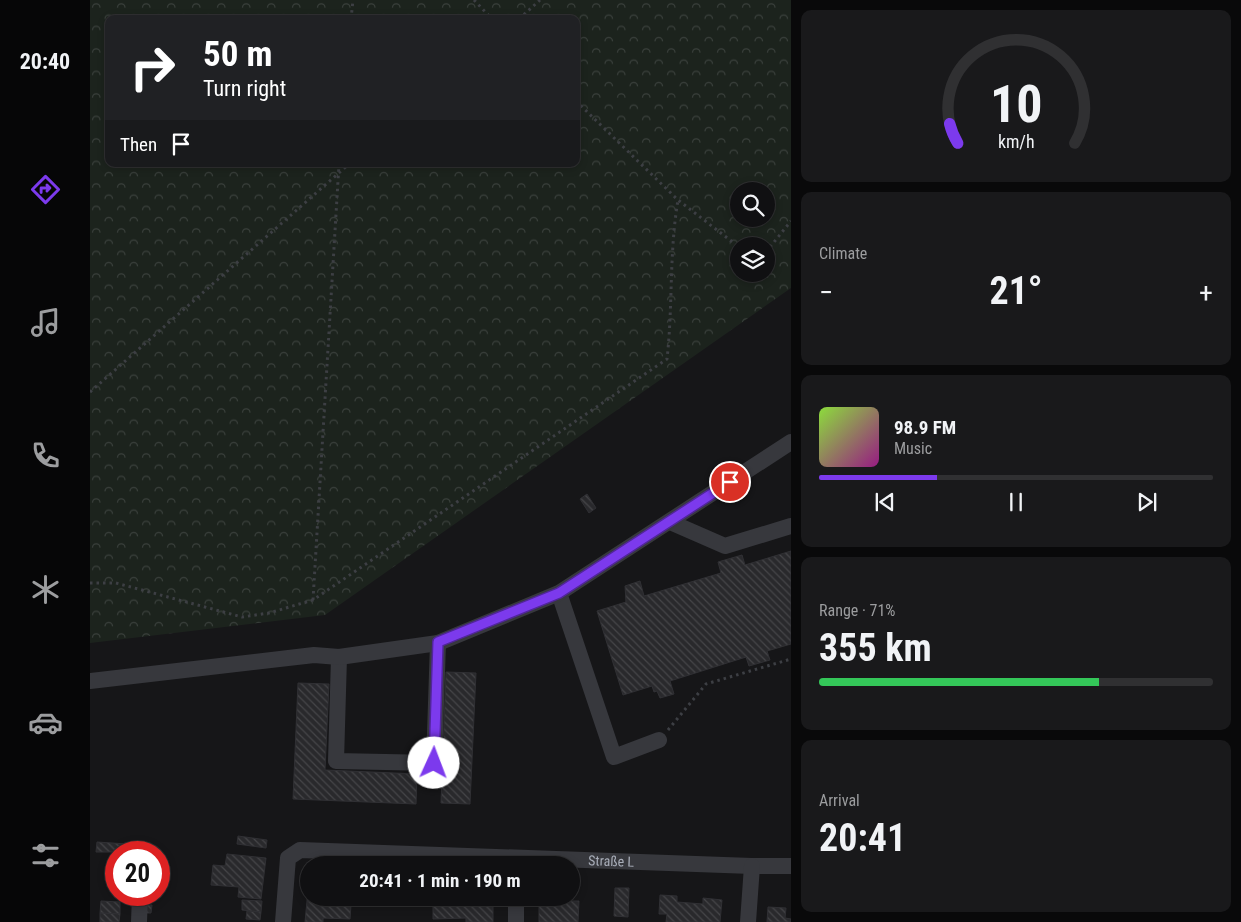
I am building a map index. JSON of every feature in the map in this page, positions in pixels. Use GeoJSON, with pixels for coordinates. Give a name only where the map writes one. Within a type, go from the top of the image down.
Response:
{"type":"FeatureCollection","features":[{"type":"Feature","properties":{"kind":"street"},"geometry":{"type":"LineString","coordinates":[[90,681],[314,655],[339,657],[438,642],[559,593],[791,442]]}},
{"type":"Feature","properties":{"kind":"street"},"geometry":{"type":"LineString","coordinates":[[670,522],[725,546],[791,526]]}},
{"type":"Feature","properties":{"kind":"street"},"geometry":{"type":"LineString","coordinates":[[559,593],[614,757],[659,740]]}},
{"type":"Feature","properties":{"kind":"street"},"geometry":{"type":"LineString","coordinates":[[339,657],[336,761],[434,763],[438,642]]}},
{"type":"Feature","properties":{"kind":"street","name":"Straße L"},"geometry":{"type":"LineString","coordinates":[[283,922],[288,858],[300,850],[418,856]]}},
{"type":"Feature","properties":{"kind":"street","name":"Straße L"},"geometry":{"type":"LineString","coordinates":[[580,862],[791,866]]}},
{"type":"Feature","properties":{"kind":"street"},"geometry":{"type":"LineString","coordinates":[[748,922],[752,866]]}},
{"type":"Feature","properties":{"kind":"street"},"geometry":{"type":"LineString","coordinates":[[139,922],[140,906]]}},
{"type":"Feature","properties":{"kind":"street"},"geometry":{"type":"LineString","coordinates":[[516,906],[516,922]]}},
{"type":"Feature","properties":{"kind":"path"},"geometry":{"type":"LineString","coordinates":[[351,15],[353,0]]}},
{"type":"Feature","properties":{"kind":"path"},"geometry":{"type":"LineString","coordinates":[[474,0],[488,15]]}},
{"type":"Feature","properties":{"kind":"path"},"geometry":{"type":"LineString","coordinates":[[523,15],[540,0]]}},
{"type":"Feature","properties":{"kind":"path"},"geometry":{"type":"LineString","coordinates":[[580,106],[678,200],[730,240]]}},
{"type":"Feature","properties":{"kind":"path"},"geometry":{"type":"LineString","coordinates":[[313,600],[339,167]]}},
{"type":"Feature","properties":{"kind":"path"},"geometry":{"type":"LineString","coordinates":[[90,392],[345,167]]}},
{"type":"Feature","properties":{"kind":"path"},"geometry":{"type":"LineString","coordinates":[[90,583],[116,583],[242,617],[269,614],[313,600],[667,359],[670,332],[670,257],[678,200]]}},
{"type":"Feature","properties":{"kind":"path"},"geometry":{"type":"LineString","coordinates":[[775,241],[791,221]]}},
{"type":"Feature","properties":{"kind":"path"},"geometry":{"type":"LineString","coordinates":[[659,740],[706,684],[791,659]]}},
{"type":"Feature","properties":{"kind":"green space"},"geometry":{"type":"Polygon","coordinates":[[[90,0],[791,0],[791,288],[325,615],[90,643],[90,0]]]}},
{"type":"Feature","properties":{"kind":"building"},"geometry":{"type":"Polygon","coordinates":[[[587,494],[596,508],[589,513],[580,499],[587,494]]]}},
{"type":"Feature","properties":{"kind":"building"},"geometry":{"type":"Polygon","coordinates":[[[791,551],[791,644],[767,651],[770,660],[749,666],[746,657],[670,681],[674,694],[660,698],[657,691],[654,692],[652,686],[623,695],[597,611],[626,602],[625,586],[640,581],[644,596],[721,573],[718,562],[742,555],[745,565],[791,551]]]}},
{"type":"Feature","properties":{"kind":"building"},"geometry":{"type":"Polygon","coordinates":[[[446,672],[476,673],[470,804],[441,803],[446,672]]]}},
{"type":"Feature","properties":{"kind":"building"},"geometry":{"type":"Polygon","coordinates":[[[298,683],[329,684],[325,770],[417,774],[416,804],[293,799],[298,683]]]}},
{"type":"Feature","properties":{"kind":"building"},"geometry":{"type":"Polygon","coordinates":[[[238,836],[267,840],[266,848],[237,844],[238,836]]]}},
{"type":"Feature","properties":{"kind":"building"},"geometry":{"type":"Polygon","coordinates":[[[97,842],[105,843],[105,852],[96,852],[97,842]]]}},
{"type":"Feature","properties":{"kind":"building"},"geometry":{"type":"Polygon","coordinates":[[[227,854],[266,858],[261,899],[238,897],[239,887],[211,885],[213,865],[225,866],[227,854]]]}},
{"type":"Feature","properties":{"kind":"building"},"geometry":{"type":"Polygon","coordinates":[[[615,888],[629,888],[628,917],[614,916],[615,888]]]}},
{"type":"Feature","properties":{"kind":"building"},"geometry":{"type":"Polygon","coordinates":[[[660,895],[677,896],[677,902],[703,904],[703,898],[722,900],[720,922],[666,922],[667,914],[659,914],[660,895]]]}},
{"type":"Feature","properties":{"kind":"building"},"geometry":{"type":"Polygon","coordinates":[[[242,900],[262,901],[261,912],[242,910],[242,900]]]}},
{"type":"Feature","properties":{"kind":"building"},"geometry":{"type":"Polygon","coordinates":[[[101,901],[105,901],[105,906],[120,906],[120,914],[100,913],[101,901]]]}},
{"type":"Feature","properties":{"kind":"building"},"geometry":{"type":"Polygon","coordinates":[[[147,906],[152,906],[151,913],[146,913],[147,906]]]}},
{"type":"Feature","properties":{"kind":"building"},"geometry":{"type":"Polygon","coordinates":[[[307,906],[351,906],[350,919],[323,918],[323,922],[305,922],[307,906]]]}},
{"type":"Feature","properties":{"kind":"building"},"geometry":{"type":"Polygon","coordinates":[[[433,906],[493,906],[493,922],[466,922],[466,918],[433,919],[433,906]]]}},
{"type":"Feature","properties":{"kind":"building"},"geometry":{"type":"Polygon","coordinates":[[[539,906],[579,906],[578,922],[539,922],[539,906]]]}},
{"type":"Feature","properties":{"kind":"building"},"geometry":{"type":"Polygon","coordinates":[[[768,907],[786,908],[785,918],[791,919],[791,922],[767,922],[768,907]]]}},
{"type":"Feature","properties":{"kind":"building"},"geometry":{"type":"Polygon","coordinates":[[[247,911],[261,912],[260,920],[246,919],[247,911]]]}},
{"type":"Feature","properties":{"kind":"building"},"geometry":{"type":"Polygon","coordinates":[[[100,913],[120,914],[119,922],[100,922],[100,913]]]}},
{"type":"Feature","properties":{"kind":"route"},"geometry":{"type":"LineString","coordinates":[[434,763],[438,642],[559,593],[730,482]]}}]}
